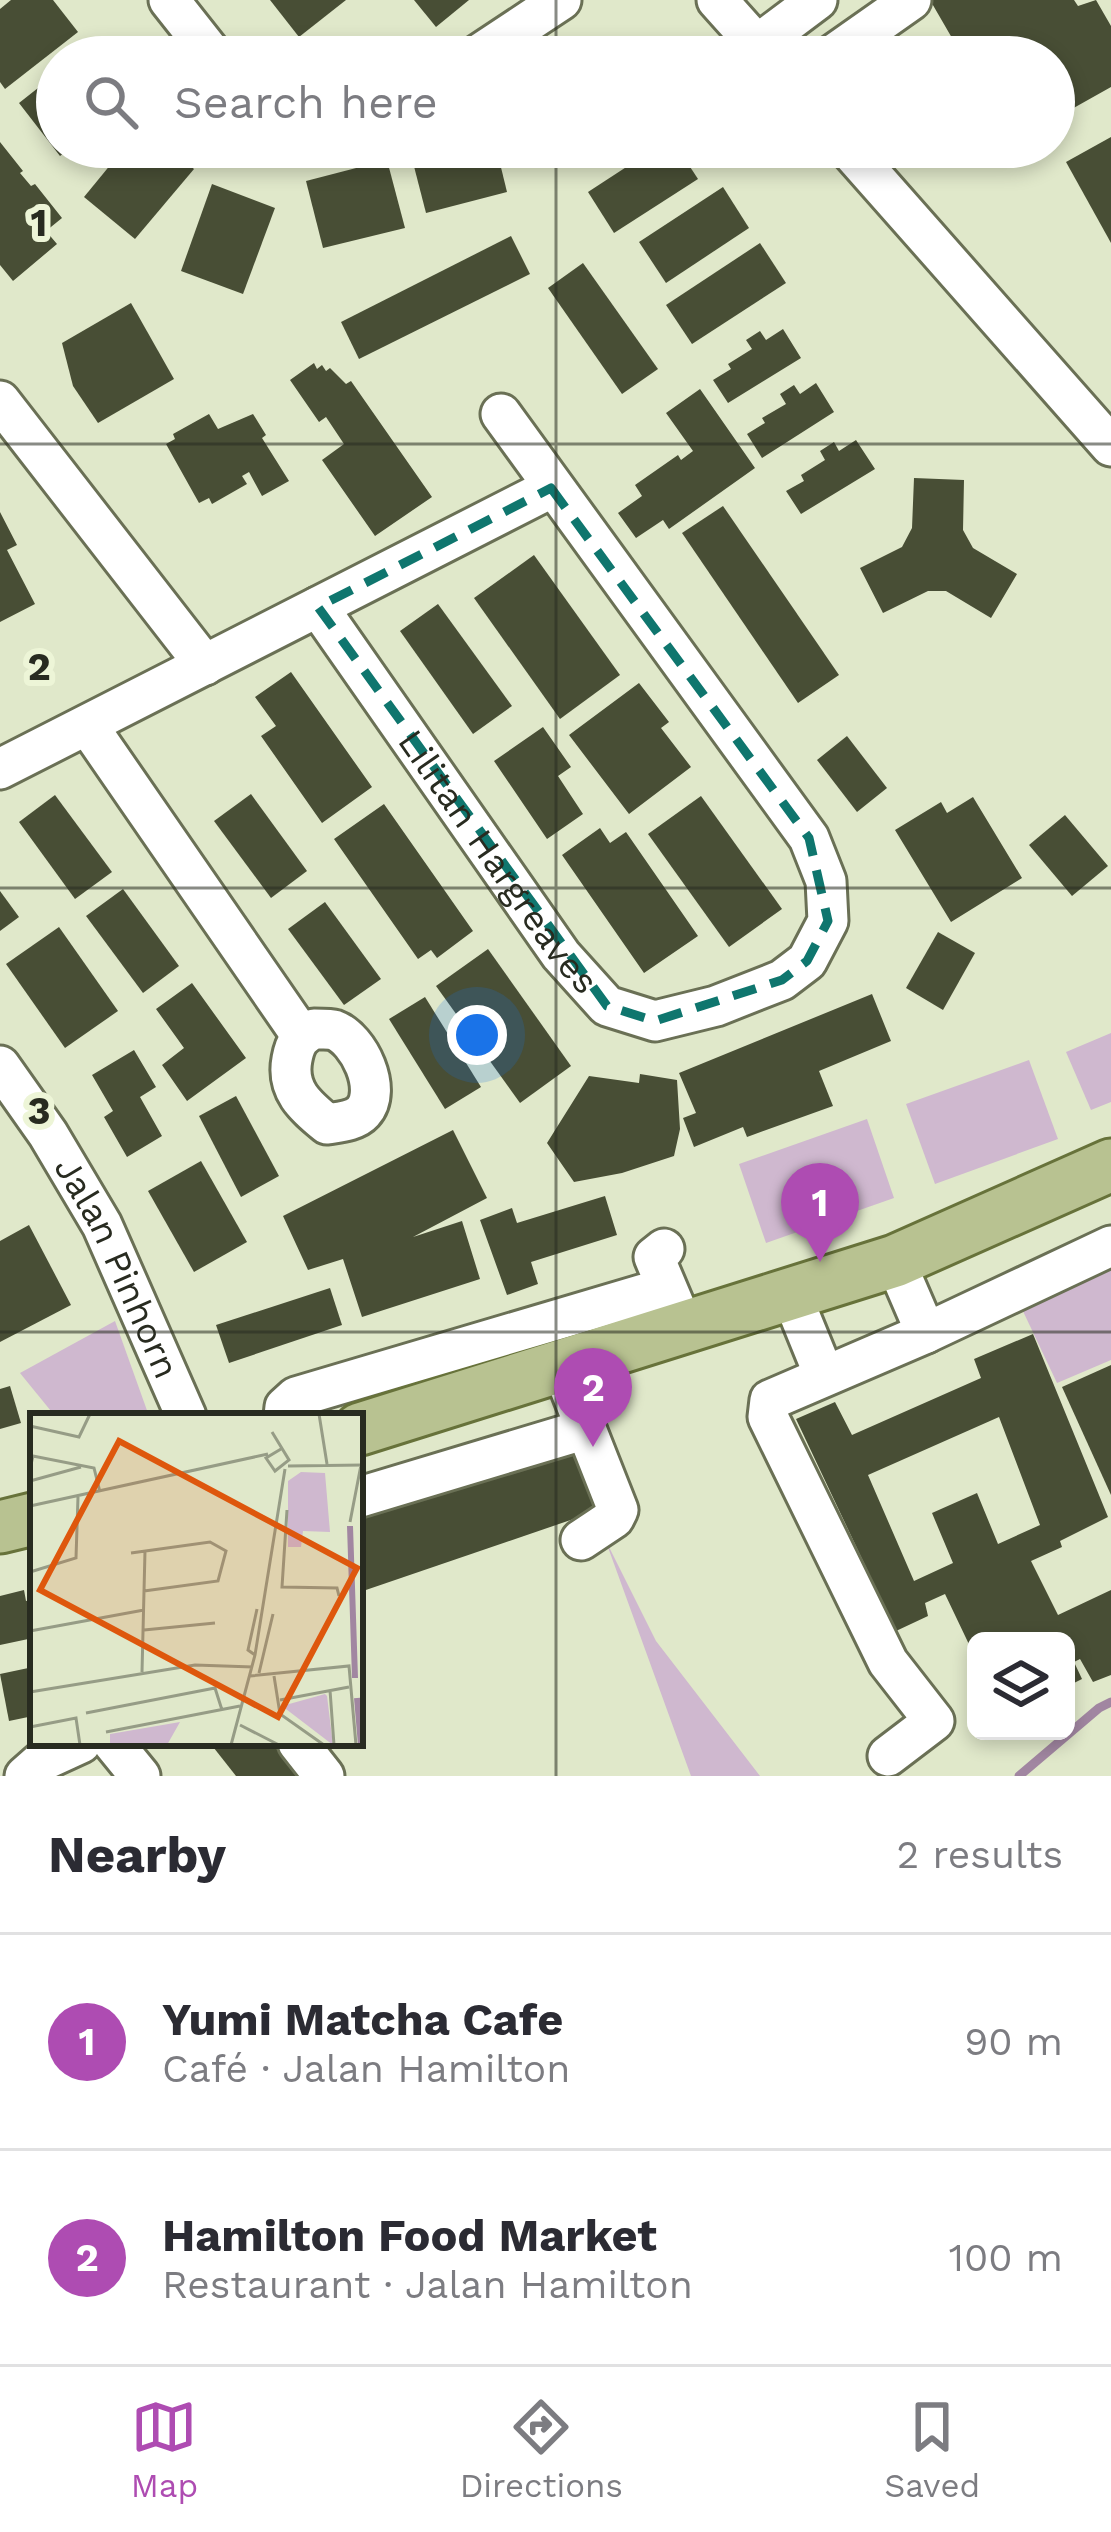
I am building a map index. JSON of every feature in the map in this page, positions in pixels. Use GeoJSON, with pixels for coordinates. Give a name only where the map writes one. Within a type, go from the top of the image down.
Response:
{"type":"FeatureCollection","features":[{"type":"Feature","properties":{"kind":"main road"},"geometry":{"type":"LineString","coordinates":[[363,1428],[896,1261],[1111,1165]]}},
{"type":"Feature","properties":{"kind":"main road"},"geometry":{"type":"LineString","coordinates":[[0,1527],[30,1520]]}},
{"type":"Feature","properties":{"kind":"street"},"geometry":{"type":"LineString","coordinates":[[169,0],[197,36]]}},
{"type":"Feature","properties":{"kind":"street"},"geometry":{"type":"LineString","coordinates":[[507,36],[561,0]]}},
{"type":"Feature","properties":{"kind":"street"},"geometry":{"type":"LineString","coordinates":[[717,0],[749,36]]}},
{"type":"Feature","properties":{"kind":"street"},"geometry":{"type":"LineString","coordinates":[[778,36],[817,0]]}},
{"type":"Feature","properties":{"kind":"street"},"geometry":{"type":"LineString","coordinates":[[859,36],[910,0]]}},
{"type":"Feature","properties":{"kind":"street"},"geometry":{"type":"LineString","coordinates":[[866,168],[1111,446]]}},
{"type":"Feature","properties":{"kind":"street"},"geometry":{"type":"LineString","coordinates":[[0,401],[205,665]]}},
{"type":"Feature","properties":{"kind":"street","name":"Lilitan Hargreaves"},"geometry":{"type":"LineString","coordinates":[[317,607],[561,955],[607,1006],[655,1021],[716,1006],[782,980],[807,961],[829,920],[826,881],[809,838],[501,414]]}},
{"type":"Feature","properties":{"kind":"street"},"geometry":{"type":"LineString","coordinates":[[0,769],[551,488]]}},
{"type":"Feature","properties":{"kind":"street"},"geometry":{"type":"LineString","coordinates":[[88,726],[301,1035]]}},
{"type":"Feature","properties":{"kind":"street","name":"Jalan Pinhorn"},"geometry":{"type":"LineString","coordinates":[[0,1066],[48,1134],[102,1225],[185,1413]]}},
{"type":"Feature","properties":{"kind":"street"},"geometry":{"type":"LineString","coordinates":[[888,1756],[934,1721],[888,1662],[768,1417],[770,1400],[1111,1246]]}},
{"type":"Feature","properties":{"kind":"street"},"geometry":{"type":"LineString","coordinates":[[664,1249],[654,1257],[684,1328]]}},
{"type":"Feature","properties":{"kind":"street"},"geometry":{"type":"LineString","coordinates":[[896,1261],[926,1333]]}},
{"type":"Feature","properties":{"kind":"street"},"geometry":{"type":"LineString","coordinates":[[284,1413],[296,1396],[644,1294]]}},
{"type":"Feature","properties":{"kind":"street"},"geometry":{"type":"LineString","coordinates":[[791,1294],[824,1375]]}},
{"type":"Feature","properties":{"kind":"street"},"geometry":{"type":"LineString","coordinates":[[562,1367],[618,1510],[614,1519],[581,1540]]}},
{"type":"Feature","properties":{"kind":"street"},"geometry":{"type":"LineString","coordinates":[[460,1399],[478,1461]]}},
{"type":"Feature","properties":{"kind":"street"},"geometry":{"type":"LineString","coordinates":[[363,1496],[586,1429]]}},
{"type":"Feature","properties":{"kind":"street"},"geometry":{"type":"LineString","coordinates":[[26,1776],[42,1761],[74,1746]]}},
{"type":"Feature","properties":{"kind":"street"},"geometry":{"type":"LineString","coordinates":[[115,1746],[140,1776]]}},
{"type":"Feature","properties":{"kind":"street"},"geometry":{"type":"LineString","coordinates":[[300,1746],[324,1776]]}},
{"type":"Feature","properties":{"kind":"highlighted area"},"geometry":{"type":"Polygon","coordinates":[[[551,488],[809,838],[828,921],[807,961],[782,980],[655,1021],[607,1006],[318,607],[551,488]]]}},
{"type":"Feature","properties":{"kind":"shaded area"},"geometry":{"type":"Polygon","coordinates":[[[1111,1033],[1111,1102],[1091,1110],[1066,1052],[1111,1033]]]}},
{"type":"Feature","properties":{"kind":"shaded area"},"geometry":{"type":"Polygon","coordinates":[[[1029,1060],[1058,1139],[935,1184],[906,1104],[1029,1060]]]}},
{"type":"Feature","properties":{"kind":"shaded area"},"geometry":{"type":"Polygon","coordinates":[[[867,1119],[894,1198],[766,1243],[739,1164],[867,1119]]]}},
{"type":"Feature","properties":{"kind":"shaded area"},"geometry":{"type":"Polygon","coordinates":[[[1111,1266],[1111,1360],[1057,1383],[1021,1307],[1111,1266]]]}},
{"type":"Feature","properties":{"kind":"shaded area"},"geometry":{"type":"Polygon","coordinates":[[[115,1321],[148,1413],[53,1413],[20,1373],[115,1321]]]}},
{"type":"Feature","properties":{"kind":"shaded area"},"geometry":{"type":"Polygon","coordinates":[[[605,1539],[656,1641],[760,1776],[691,1776],[605,1539]]]}},
{"type":"Feature","properties":{"kind":"building"},"geometry":{"type":"Polygon","coordinates":[[[11,0],[53,0],[78,32],[36,36],[36,65],[5,89],[0,82],[0,9],[11,0]]]}},
{"type":"Feature","properties":{"kind":"building"},"geometry":{"type":"Polygon","coordinates":[[[270,0],[346,0],[300,36],[270,0]]]}},
{"type":"Feature","properties":{"kind":"building"},"geometry":{"type":"Polygon","coordinates":[[[414,0],[469,0],[436,27],[414,0]]]}},
{"type":"Feature","properties":{"kind":"building"},"geometry":{"type":"Polygon","coordinates":[[[930,0],[1074,0],[1078,6],[1096,0],[1111,26],[1111,87],[1075,107],[1075,36],[951,36],[930,0]]]}},
{"type":"Feature","properties":{"kind":"building"},"geometry":{"type":"Polygon","coordinates":[[[36,90],[36,125],[19,103],[36,90]]]}},
{"type":"Feature","properties":{"kind":"building"},"geometry":{"type":"Polygon","coordinates":[[[1111,137],[1111,243],[1069,168],[1075,168],[1075,157],[1111,137]]]}},
{"type":"Feature","properties":{"kind":"building"},"geometry":{"type":"Polygon","coordinates":[[[0,142],[23,171],[20,173],[62,218],[46,231],[57,244],[13,281],[0,265],[0,142]]]}},
{"type":"Feature","properties":{"kind":"building"},"geometry":{"type":"Polygon","coordinates":[[[108,168],[194,169],[135,239],[84,197],[108,168]]]}},
{"type":"Feature","properties":{"kind":"building"},"geometry":{"type":"Polygon","coordinates":[[[356,168],[389,168],[405,228],[323,248],[306,181],[356,168]]]}},
{"type":"Feature","properties":{"kind":"building"},"geometry":{"type":"Polygon","coordinates":[[[414,168],[501,168],[507,192],[426,213],[414,168]]]}},
{"type":"Feature","properties":{"kind":"building"},"geometry":{"type":"Polygon","coordinates":[[[625,168],[691,168],[698,179],[614,233],[588,192],[625,168]]]}},
{"type":"Feature","properties":{"kind":"building"},"geometry":{"type":"Polygon","coordinates":[[[212,184],[275,208],[243,294],[181,271],[212,184]]]}},
{"type":"Feature","properties":{"kind":"building"},"geometry":{"type":"Polygon","coordinates":[[[723,187],[749,228],[666,283],[639,242],[723,187]]]}},
{"type":"Feature","properties":{"kind":"building"},"geometry":{"type":"Polygon","coordinates":[[[511,236],[530,274],[359,359],[341,322],[511,236]]]}},
{"type":"Feature","properties":{"kind":"building"},"geometry":{"type":"Polygon","coordinates":[[[760,243],[786,283],[692,344],[666,305],[760,243]]]}},
{"type":"Feature","properties":{"kind":"building"},"geometry":{"type":"Polygon","coordinates":[[[583,263],[658,369],[622,394],[548,288],[583,263]]]}},
{"type":"Feature","properties":{"kind":"building"},"geometry":{"type":"Polygon","coordinates":[[[131,303],[174,379],[98,423],[73,386],[62,343],[131,303]]]}},
{"type":"Feature","properties":{"kind":"building"},"geometry":{"type":"Polygon","coordinates":[[[783,329],[801,358],[728,403],[713,380],[752,349],[746,340],[760,331],[766,340],[783,329]]]}},
{"type":"Feature","properties":{"kind":"building"},"geometry":{"type":"Polygon","coordinates":[[[314,363],[317,369],[322,365],[326,371],[330,368],[346,384],[351,381],[432,497],[375,536],[322,460],[344,444],[326,417],[319,422],[290,380],[314,363]]]}},
{"type":"Feature","properties":{"kind":"building"},"geometry":{"type":"Polygon","coordinates":[[[816,383],[834,412],[762,458],[747,434],[786,404],[780,394],[794,385],[800,394],[816,383]]]}},
{"type":"Feature","properties":{"kind":"building"},"geometry":{"type":"Polygon","coordinates":[[[700,389],[755,468],[669,529],[663,520],[636,538],[618,513],[642,496],[635,485],[678,455],[681,460],[693,451],[666,413],[700,389]]]}},
{"type":"Feature","properties":{"kind":"building"},"geometry":{"type":"Polygon","coordinates":[[[209,414],[218,429],[253,414],[289,481],[262,496],[249,472],[242,476],[247,484],[212,504],[209,498],[199,503],[166,444],[175,439],[173,434],[209,414]]]}},
{"type":"Feature","properties":{"kind":"building"},"geometry":{"type":"Polygon","coordinates":[[[856,440],[875,469],[801,514],[786,491],[825,460],[820,451],[834,442],[839,451],[856,440]]]}},
{"type":"Feature","properties":{"kind":"building"},"geometry":{"type":"Polygon","coordinates":[[[914,478],[964,480],[963,530],[973,548],[1017,574],[991,618],[946,591],[928,591],[883,613],[860,568],[902,547],[912,528],[914,478]]]}},
{"type":"Feature","properties":{"kind":"building"},"geometry":{"type":"Polygon","coordinates":[[[723,506],[839,675],[798,703],[682,533],[723,506]]]}},
{"type":"Feature","properties":{"kind":"building"},"geometry":{"type":"Polygon","coordinates":[[[0,512],[17,545],[7,550],[35,604],[0,622],[0,512]]]}},
{"type":"Feature","properties":{"kind":"building"},"geometry":{"type":"Polygon","coordinates":[[[534,555],[620,675],[560,719],[474,598],[534,555]]]}},
{"type":"Feature","properties":{"kind":"building"},"geometry":{"type":"Polygon","coordinates":[[[438,604],[512,706],[473,734],[400,631],[438,604]]]}},
{"type":"Feature","properties":{"kind":"building"},"geometry":{"type":"Polygon","coordinates":[[[291,672],[372,787],[322,823],[261,736],[276,726],[255,697],[291,672]]]}},
{"type":"Feature","properties":{"kind":"building"},"geometry":{"type":"Polygon","coordinates":[[[639,683],[669,722],[661,728],[691,767],[629,814],[569,735],[639,683]]]}},
{"type":"Feature","properties":{"kind":"building"},"geometry":{"type":"Polygon","coordinates":[[[543,727],[571,767],[558,776],[583,814],[547,839],[494,761],[543,727]]]}},
{"type":"Feature","properties":{"kind":"building"},"geometry":{"type":"Polygon","coordinates":[[[847,736],[887,788],[857,812],[817,760],[847,736]]]}},
{"type":"Feature","properties":{"kind":"building"},"geometry":{"type":"Polygon","coordinates":[[[251,794],[307,871],[271,898],[214,821],[251,794]]]}},
{"type":"Feature","properties":{"kind":"building"},"geometry":{"type":"Polygon","coordinates":[[[55,795],[112,872],[75,899],[19,822],[55,795]]]}},
{"type":"Feature","properties":{"kind":"building"},"geometry":{"type":"Polygon","coordinates":[[[701,796],[782,909],[729,947],[648,834],[701,796]]]}},
{"type":"Feature","properties":{"kind":"building"},"geometry":{"type":"Polygon","coordinates":[[[973,797],[1022,878],[951,922],[895,830],[941,802],[947,813],[973,797]]]}},
{"type":"Feature","properties":{"kind":"building"},"geometry":{"type":"Polygon","coordinates":[[[384,804],[473,931],[437,958],[431,950],[418,959],[334,839],[384,804]]]}},
{"type":"Feature","properties":{"kind":"building"},"geometry":{"type":"Polygon","coordinates":[[[1065,815],[1108,866],[1072,896],[1029,845],[1065,815]]]}},
{"type":"Feature","properties":{"kind":"building"},"geometry":{"type":"Polygon","coordinates":[[[600,828],[610,843],[626,832],[698,936],[644,973],[562,855],[600,828]]]}},
{"type":"Feature","properties":{"kind":"building"},"geometry":{"type":"Polygon","coordinates":[[[123,889],[179,966],[143,993],[86,916],[123,889]]]}},
{"type":"Feature","properties":{"kind":"building"},"geometry":{"type":"Polygon","coordinates":[[[0,891],[19,917],[0,931],[0,891]]]}},
{"type":"Feature","properties":{"kind":"building"},"geometry":{"type":"Polygon","coordinates":[[[325,902],[381,979],[344,1005],[288,929],[325,902]]]}},
{"type":"Feature","properties":{"kind":"building"},"geometry":{"type":"Polygon","coordinates":[[[59,927],[118,1011],[65,1048],[6,964],[59,927]]]}},
{"type":"Feature","properties":{"kind":"building"},"geometry":{"type":"Polygon","coordinates":[[[938,932],[975,953],[943,1010],[906,988],[938,932]]]}},
{"type":"Feature","properties":{"kind":"building"},"geometry":{"type":"Polygon","coordinates":[[[488,949],[571,1066],[520,1103],[436,986],[488,949]]]}},
{"type":"Feature","properties":{"kind":"building"},"geometry":{"type":"Polygon","coordinates":[[[192,983],[246,1058],[187,1101],[162,1065],[184,1048],[156,1009],[192,983]]]}},
{"type":"Feature","properties":{"kind":"building"},"geometry":{"type":"Polygon","coordinates":[[[872,994],[891,1041],[819,1071],[833,1106],[747,1137],[743,1127],[694,1147],[683,1118],[696,1113],[679,1073],[872,994]]]}},
{"type":"Feature","properties":{"kind":"building"},"geometry":{"type":"Polygon","coordinates":[[[425,997],[481,1087],[445,1109],[389,1019],[425,997]]]}},
{"type":"Feature","properties":{"kind":"building"},"geometry":{"type":"Polygon","coordinates":[[[134,1050],[156,1087],[140,1097],[162,1136],[127,1157],[104,1117],[113,1111],[92,1075],[134,1050]]]}},
{"type":"Feature","properties":{"kind":"building"},"geometry":{"type":"Polygon","coordinates":[[[640,1074],[677,1080],[680,1129],[674,1156],[574,1182],[547,1143],[589,1076],[639,1083],[640,1074]]]}},
{"type":"Feature","properties":{"kind":"building"},"geometry":{"type":"Polygon","coordinates":[[[236,1096],[279,1176],[241,1197],[199,1116],[236,1096]]]}},
{"type":"Feature","properties":{"kind":"building"},"geometry":{"type":"Polygon","coordinates":[[[453,1130],[487,1198],[413,1237],[462,1221],[480,1279],[362,1317],[343,1259],[308,1270],[283,1216],[453,1130]]]}},
{"type":"Feature","properties":{"kind":"building"},"geometry":{"type":"Polygon","coordinates":[[[201,1161],[247,1242],[194,1272],[148,1191],[201,1161]]]}},
{"type":"Feature","properties":{"kind":"building"},"geometry":{"type":"Polygon","coordinates":[[[605,1196],[617,1235],[531,1262],[538,1284],[507,1295],[480,1220],[512,1208],[517,1223],[605,1196]]]}},
{"type":"Feature","properties":{"kind":"building"},"geometry":{"type":"Polygon","coordinates":[[[29,1225],[71,1305],[0,1342],[0,1241],[29,1225]]]}},
{"type":"Feature","properties":{"kind":"building"},"geometry":{"type":"Polygon","coordinates":[[[330,1288],[342,1325],[229,1363],[216,1325],[330,1288]]]}},
{"type":"Feature","properties":{"kind":"building"},"geometry":{"type":"Polygon","coordinates":[[[1033,1334],[1108,1517],[1031,1561],[1058,1615],[1111,1590],[1111,1675],[1093,1682],[1080,1659],[1075,1662],[1075,1632],[967,1632],[967,1640],[945,1594],[925,1603],[928,1616],[896,1631],[796,1419],[835,1402],[852,1435],[981,1378],[974,1359],[1033,1334]],[[999,1417],[868,1475],[914,1581],[953,1563],[932,1513],[977,1493],[998,1544],[1040,1525],[999,1417]]]}},
{"type":"Feature","properties":{"kind":"building"},"geometry":{"type":"Polygon","coordinates":[[[1111,1365],[1111,1495],[1062,1387],[1111,1365]]]}},
{"type":"Feature","properties":{"kind":"building"},"geometry":{"type":"Polygon","coordinates":[[[10,1386],[21,1423],[0,1429],[0,1389],[10,1386]]]}},
{"type":"Feature","properties":{"kind":"building"},"geometry":{"type":"Polygon","coordinates":[[[572,1439],[597,1511],[363,1591],[363,1511],[572,1439]]]}},
{"type":"Feature","properties":{"kind":"building"},"geometry":{"type":"Polygon","coordinates":[[[24,1590],[26,1601],[30,1600],[30,1639],[0,1645],[0,1596],[24,1590]]]}},
{"type":"Feature","properties":{"kind":"building"},"geometry":{"type":"Polygon","coordinates":[[[30,1668],[30,1717],[9,1721],[0,1674],[30,1668]]]}},
{"type":"Feature","properties":{"kind":"building"},"geometry":{"type":"Polygon","coordinates":[[[212,1746],[292,1746],[317,1776],[236,1776],[212,1746]]]}},
{"type":"Feature","properties":{"kind":"waterway"},"geometry":{"type":"LineString","coordinates":[[1019,1776],[1111,1702]]}},
{"type":"Feature","properties":{"kind":"place","name":"Yumi Matcha Cafe"},"geometry":{"type":"Point","coordinates":[820,1262]}},
{"type":"Feature","properties":{"kind":"place","name":"Hamilton Food Market"},"geometry":{"type":"Point","coordinates":[593,1447]}}]}
